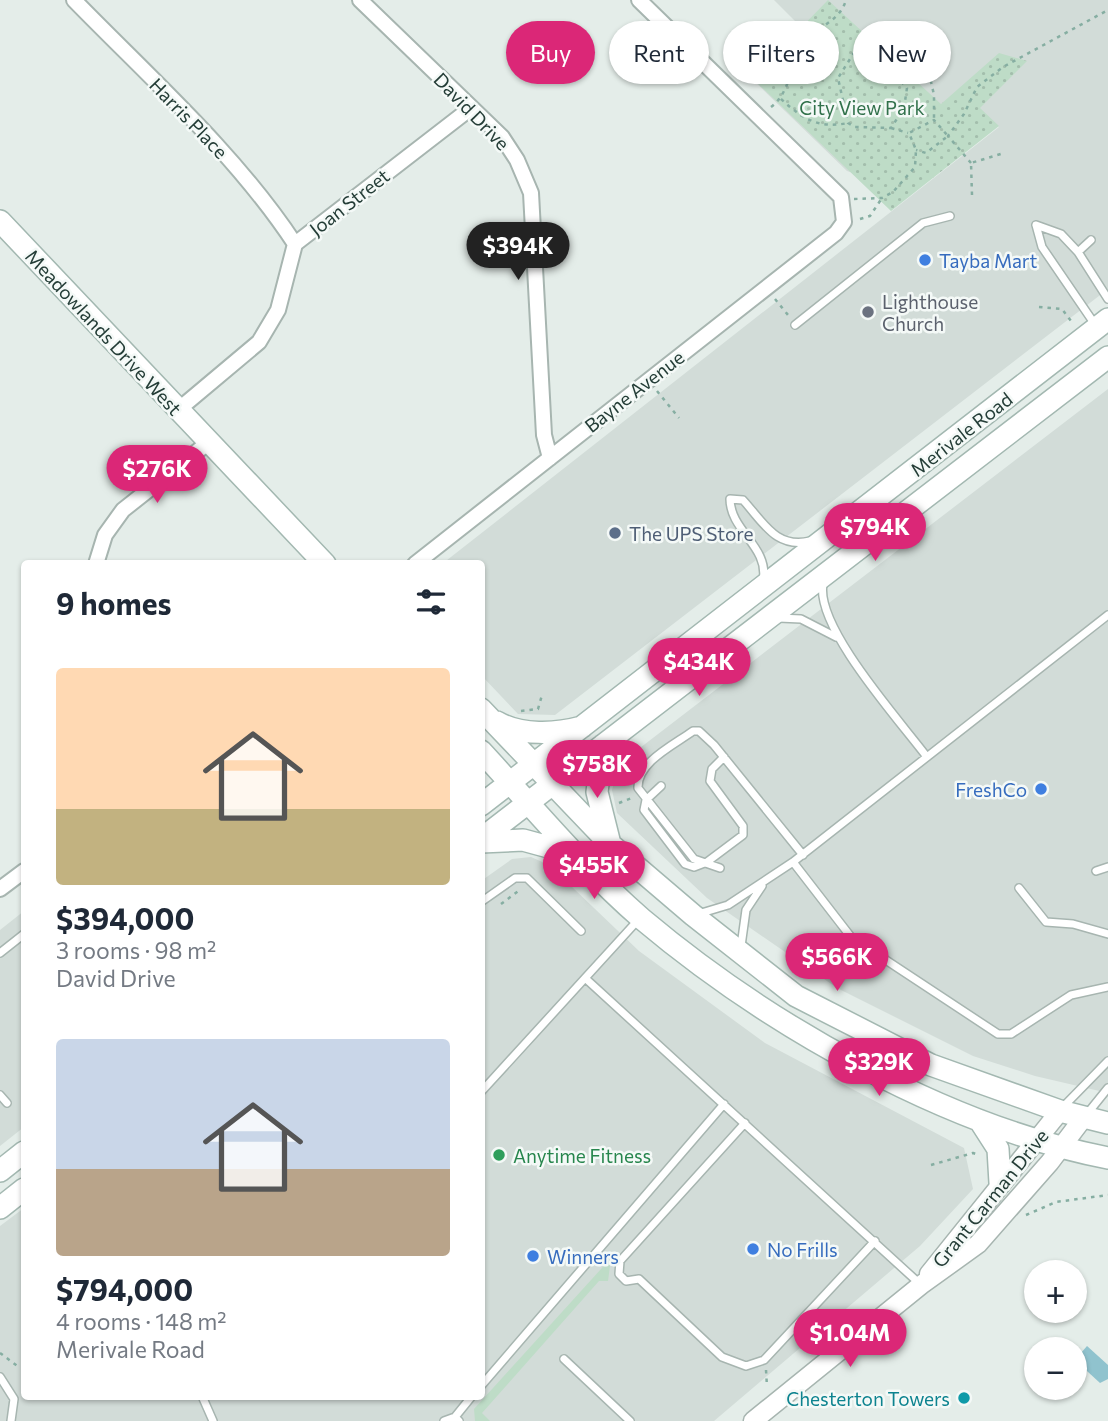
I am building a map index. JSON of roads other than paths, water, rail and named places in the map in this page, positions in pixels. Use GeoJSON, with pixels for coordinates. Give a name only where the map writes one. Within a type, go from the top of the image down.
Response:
{"type":"FeatureCollection","features":[{"type":"Feature","properties":{"kind":"main road","name":"Meadowlands Drive West"},"geometry":{"type":"LineString","coordinates":[[0,221],[321,560]]}},
{"type":"Feature","properties":{"kind":"main road"},"geometry":{"type":"LineString","coordinates":[[1102,323],[1108,351]]}},
{"type":"Feature","properties":{"kind":"main road","name":"Merivale Road"},"geometry":{"type":"LineString","coordinates":[[485,802],[1102,323]]}},
{"type":"Feature","properties":{"kind":"main road","name":"Merivale Road"},"geometry":{"type":"LineString","coordinates":[[485,838],[1108,357]]}},
{"type":"Feature","properties":{"kind":"main road"},"geometry":{"type":"LineString","coordinates":[[487,714],[507,728],[565,732],[585,727]]}},
{"type":"Feature","properties":{"kind":"main road"},"geometry":{"type":"LineString","coordinates":[[487,714],[611,845],[693,915],[796,996],[931,1065],[1060,1111],[1108,1123]]}},
{"type":"Feature","properties":{"kind":"main road"},"geometry":{"type":"LineString","coordinates":[[603,746],[597,792],[611,845]]}},
{"type":"Feature","properties":{"kind":"main road"},"geometry":{"type":"LineString","coordinates":[[485,755],[640,917],[717,978],[799,1030],[892,1081],[980,1121],[1108,1158]]}},
{"type":"Feature","properties":{"kind":"main road"},"geometry":{"type":"LineString","coordinates":[[485,841],[512,839],[578,855]]}},
{"type":"Feature","properties":{"kind":"main road"},"geometry":{"type":"LineString","coordinates":[[980,1121],[998,1149],[1000,1183]]}},
{"type":"Feature","properties":{"kind":"main road"},"geometry":{"type":"LineString","coordinates":[[0,1171],[21,1154]]}},
{"type":"Feature","properties":{"kind":"main road"},"geometry":{"type":"LineString","coordinates":[[0,1208],[21,1190]]}},
{"type":"Feature","properties":{"kind":"street","name":"Harris Place"},"geometry":{"type":"LineString","coordinates":[[74,0],[222,152],[279,219],[295,244]]}},
{"type":"Feature","properties":{"kind":"street","name":"David Drive"},"geometry":{"type":"LineString","coordinates":[[360,0],[502,137],[517,160],[531,193],[544,435],[550,458]]}},
{"type":"Feature","properties":{"kind":"street","name":"Bayne Avenue"},"geometry":{"type":"LineString","coordinates":[[420,560],[836,233],[845,217],[841,197],[639,0]]}},
{"type":"Feature","properties":{"kind":"street","name":"Joan Street"},"geometry":{"type":"LineString","coordinates":[[178,410],[259,342],[278,310],[295,244],[471,108]]}},
{"type":"Feature","properties":{"kind":"street"},"geometry":{"type":"LineString","coordinates":[[97,560],[105,535],[123,510],[209,442]]}},
{"type":"Feature","properties":{"kind":"street"},"geometry":{"type":"LineString","coordinates":[[0,890],[21,872]]}},
{"type":"Feature","properties":{"kind":"street","name":"Grant Carman Drive"},"geometry":{"type":"LineString","coordinates":[[920,1285],[1060,1111]]}},
{"type":"Feature","properties":{"kind":"street","name":"Grant Carman Drive"},"geometry":{"type":"LineString","coordinates":[[753,1421],[920,1285],[978,1244],[1063,1146],[1084,1117]]}},
{"type":"Feature","properties":{"kind":"lane"},"geometry":{"type":"LineString","coordinates":[[796,325],[923,223],[950,216]]}},
{"type":"Feature","properties":{"kind":"lane"},"geometry":{"type":"LineString","coordinates":[[1102,323],[1042,247],[1036,225],[1061,234],[1078,252],[1108,299]]}},
{"type":"Feature","properties":{"kind":"lane"},"geometry":{"type":"LineString","coordinates":[[1078,252],[1091,240]]}},
{"type":"Feature","properties":{"kind":"lane"},"geometry":{"type":"LineString","coordinates":[[759,591],[765,573],[763,560],[731,513],[730,499],[743,500],[785,543],[800,544],[828,537]]}},
{"type":"Feature","properties":{"kind":"lane"},"geometry":{"type":"LineString","coordinates":[[827,573],[822,592],[837,637],[928,757]]}},
{"type":"Feature","properties":{"kind":"lane"},"geometry":{"type":"LineString","coordinates":[[693,915],[728,905],[803,855],[1108,615]]}},
{"type":"Feature","properties":{"kind":"lane"},"geometry":{"type":"LineString","coordinates":[[769,618],[801,619],[837,637]]}},
{"type":"Feature","properties":{"kind":"lane"},"geometry":{"type":"LineString","coordinates":[[720,868],[701,864],[644,797],[637,783],[642,770],[693,731],[699,731],[714,745],[803,855]]}},
{"type":"Feature","properties":{"kind":"lane"},"geometry":{"type":"LineString","coordinates":[[701,864],[743,835],[743,826],[710,781],[712,769],[724,757]]}},
{"type":"Feature","properties":{"kind":"lane"},"geometry":{"type":"LineString","coordinates":[[644,797],[661,786]]}},
{"type":"Feature","properties":{"kind":"lane"},"geometry":{"type":"LineString","coordinates":[[793,862],[850,937],[998,1034],[1011,1034],[1071,995],[1108,987]]}},
{"type":"Feature","properties":{"kind":"lane"},"geometry":{"type":"LineString","coordinates":[[1096,871],[1108,867]]}},
{"type":"Feature","properties":{"kind":"lane"},"geometry":{"type":"LineString","coordinates":[[485,899],[515,878],[527,878],[581,932]]}},
{"type":"Feature","properties":{"kind":"lane"},"geometry":{"type":"LineString","coordinates":[[741,954],[740,932],[746,910],[764,883]]}},
{"type":"Feature","properties":{"kind":"lane"},"geometry":{"type":"LineString","coordinates":[[1019,888],[1046,922],[1073,924],[1108,934]]}},
{"type":"Feature","properties":{"kind":"lane"},"geometry":{"type":"LineString","coordinates":[[485,1088],[640,917]]}},
{"type":"Feature","properties":{"kind":"lane"},"geometry":{"type":"LineString","coordinates":[[0,953],[21,936]]}},
{"type":"Feature","properties":{"kind":"lane"},"geometry":{"type":"LineString","coordinates":[[585,978],[920,1285]]}},
{"type":"Feature","properties":{"kind":"lane"},"geometry":{"type":"LineString","coordinates":[[1060,1111],[1108,1061]]}},
{"type":"Feature","properties":{"kind":"lane"},"geometry":{"type":"LineString","coordinates":[[1084,1117],[1108,1088]]}},
{"type":"Feature","properties":{"kind":"lane"},"geometry":{"type":"LineString","coordinates":[[0,1095],[7,1103]]}},
{"type":"Feature","properties":{"kind":"lane"},"geometry":{"type":"LineString","coordinates":[[485,1381],[724,1104]]}},
{"type":"Feature","properties":{"kind":"lane"},"geometry":{"type":"LineString","coordinates":[[745,1123],[620,1261],[619,1274],[626,1281],[639,1279],[722,1357],[746,1366],[764,1360],[875,1241]]}},
{"type":"Feature","properties":{"kind":"lane"},"geometry":{"type":"LineString","coordinates":[[564,1359],[630,1421]]}},
{"type":"Feature","properties":{"kind":"lane"},"geometry":{"type":"LineString","coordinates":[[0,1377],[15,1399],[10,1421]]}},
{"type":"Feature","properties":{"kind":"lane"},"geometry":{"type":"LineString","coordinates":[[204,1400],[213,1421]]}},
{"type":"Feature","properties":{"kind":"lane"},"geometry":{"type":"LineString","coordinates":[[444,1421],[457,1419],[469,1400]]}},
{"type":"Feature","properties":{"kind":"water"},"geometry":{"type":"Polygon","coordinates":[[[1087,1346],[1108,1365],[1108,1379],[1100,1383],[1087,1371],[1087,1346]]]}},
{"type":"Feature","properties":{"kind":"place","name":"Tayba Mart"},"geometry":{"type":"Point","coordinates":[925,260]}},
{"type":"Feature","properties":{"kind":"place","name":"Lighthouse Church"},"geometry":{"type":"Point","coordinates":[868,312]}},
{"type":"Feature","properties":{"kind":"place","name":"The UPS Store"},"geometry":{"type":"Point","coordinates":[615,533]}},
{"type":"Feature","properties":{"kind":"place","name":"FreshCo"},"geometry":{"type":"Point","coordinates":[1041,789]}},
{"type":"Feature","properties":{"kind":"place","name":"Anytime Fitness"},"geometry":{"type":"Point","coordinates":[499,1155]}},
{"type":"Feature","properties":{"kind":"place","name":"No Frills"},"geometry":{"type":"Point","coordinates":[753,1249]}},
{"type":"Feature","properties":{"kind":"place","name":"Winners"},"geometry":{"type":"Point","coordinates":[533,1256]}},
{"type":"Feature","properties":{"kind":"place","name":"Chesterton Towers"},"geometry":{"type":"Point","coordinates":[964,1398]}},
{"type":"Feature","properties":{"kind":"park label","name":"City View Park"},"geometry":{"type":"Point","coordinates":[862,107]}}]}
